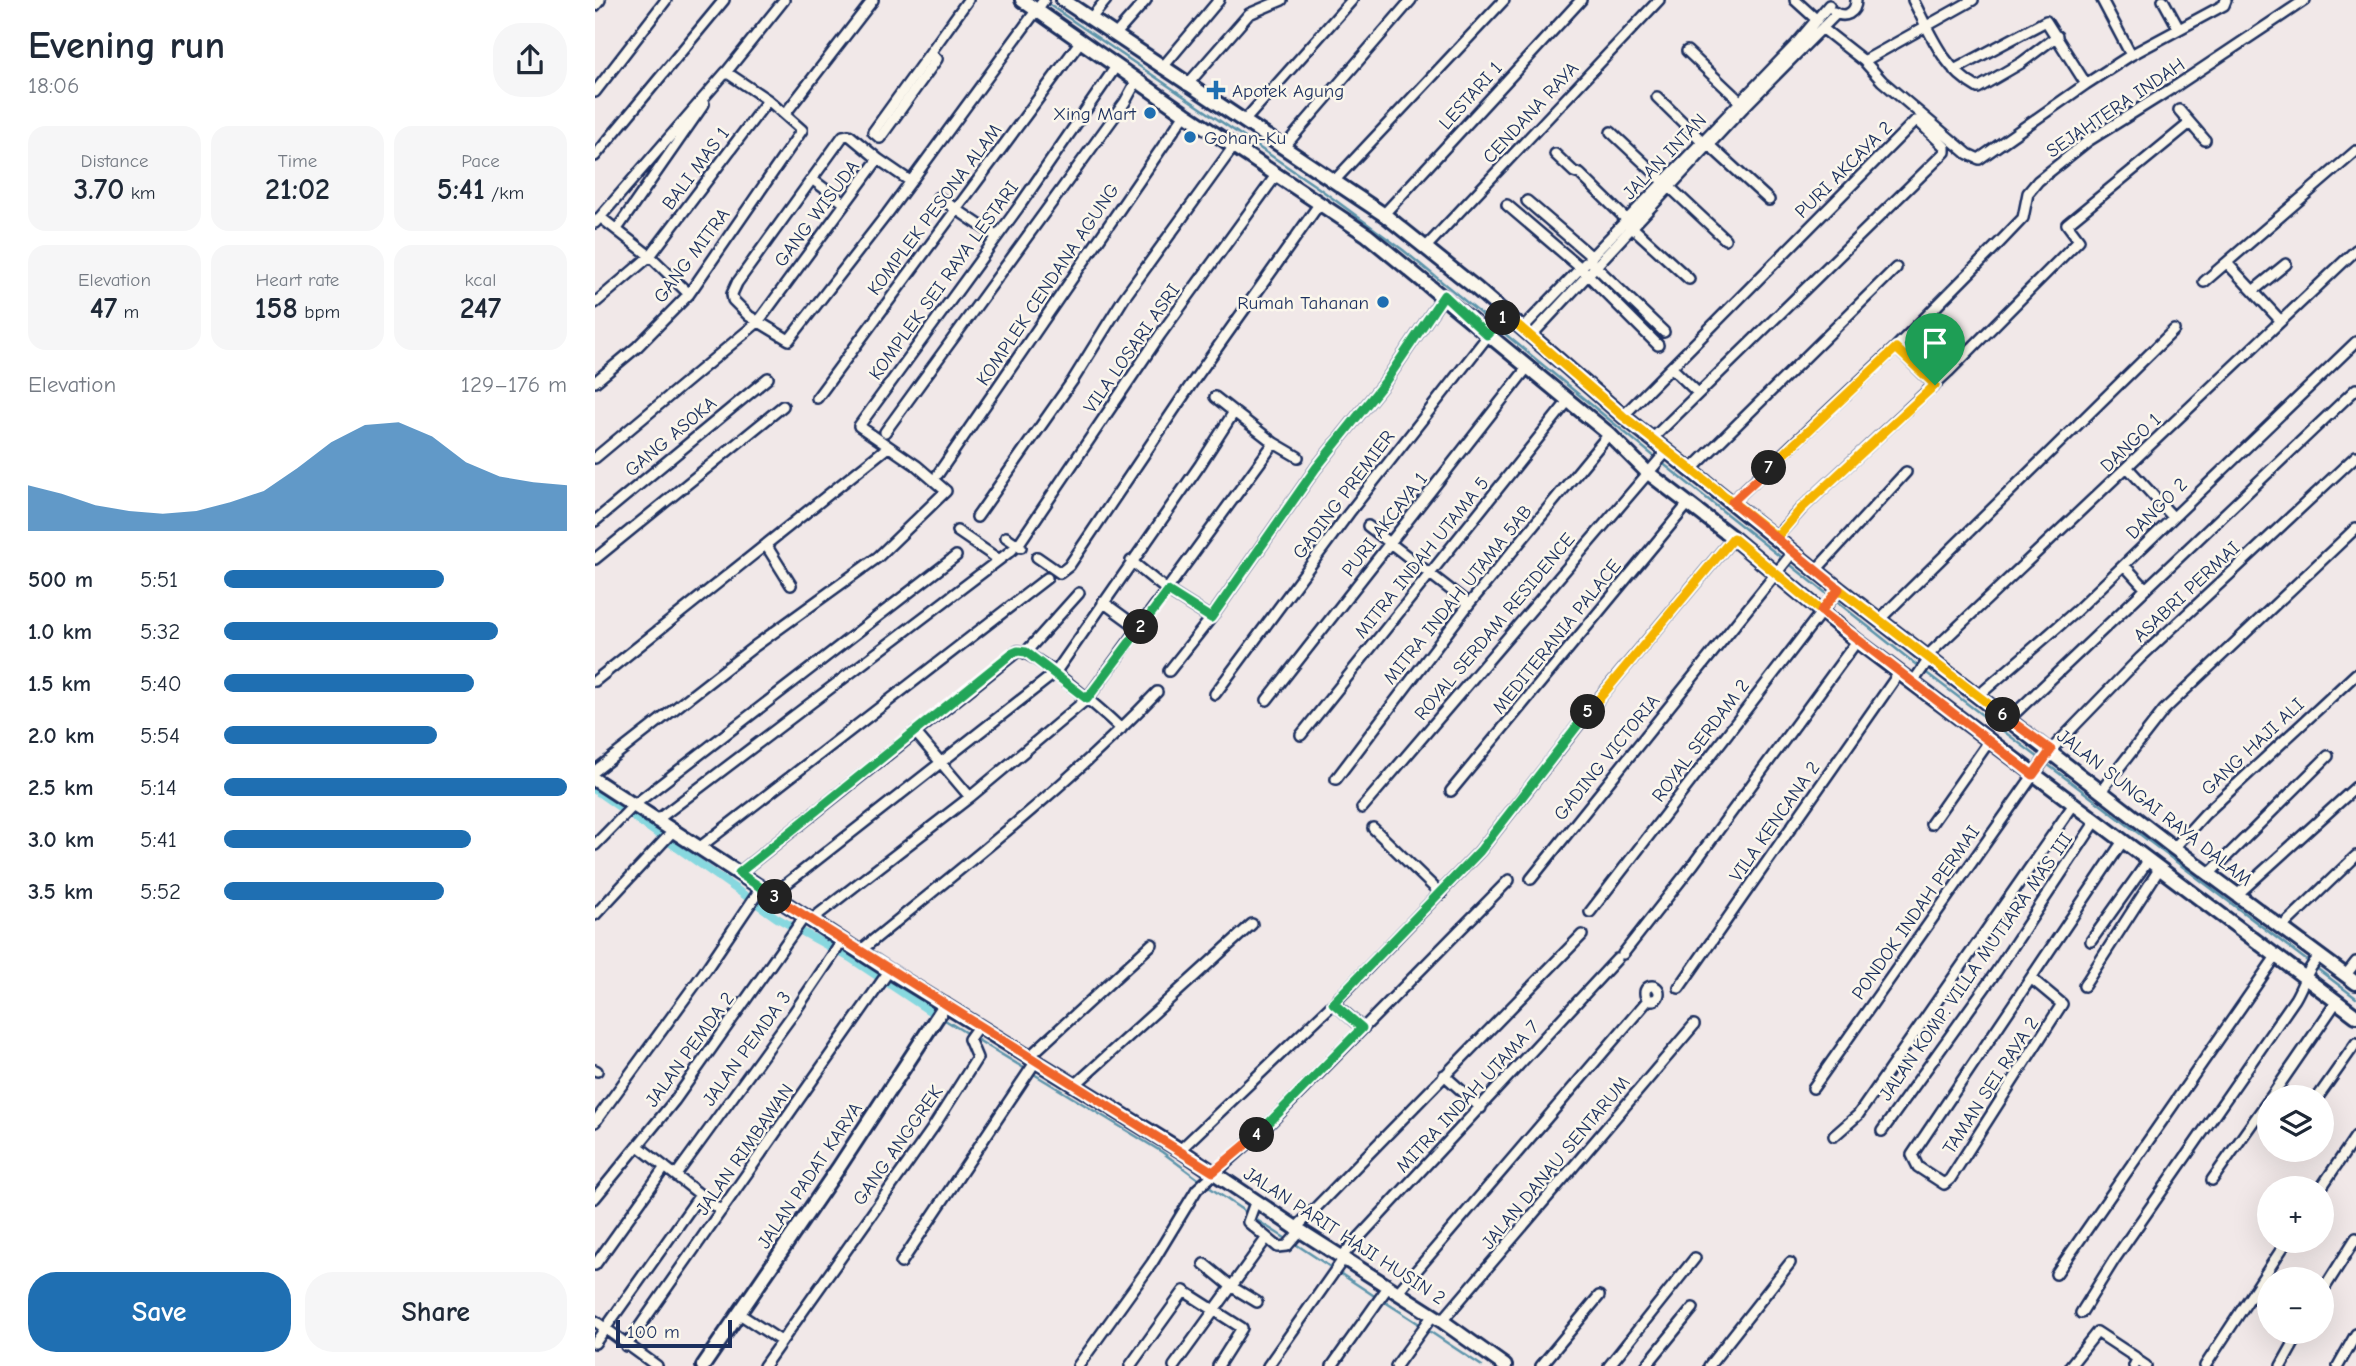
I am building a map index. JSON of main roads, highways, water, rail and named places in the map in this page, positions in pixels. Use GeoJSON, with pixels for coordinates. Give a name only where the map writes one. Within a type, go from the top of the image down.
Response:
{"type":"FeatureCollection","features":[{"type":"Feature","properties":{"kind":"waterway"},"geometry":{"type":"LineString","coordinates":[[1045,2],[1320,189],[1403,250],[1656,458]]}},
{"type":"Feature","properties":{"kind":"waterway"},"geometry":{"type":"LineString","coordinates":[[1661,462],[1919,667]]}},
{"type":"Feature","properties":{"kind":"waterway"},"geometry":{"type":"LineString","coordinates":[[1924,671],[2310,963]]}},
{"type":"Feature","properties":{"kind":"waterway"},"geometry":{"type":"LineString","coordinates":[[595,790],[777,918],[850,958],[934,1014]]}},
{"type":"Feature","properties":{"kind":"waterway"},"geometry":{"type":"LineString","coordinates":[[2315,967],[2356,998]]}},
{"type":"Feature","properties":{"kind":"waterway"},"geometry":{"type":"LineString","coordinates":[[940,1017],[1162,1152],[1201,1181]]}},
{"type":"Feature","properties":{"kind":"waterway"},"geometry":{"type":"LineString","coordinates":[[1206,1185],[1247,1213]]}},
{"type":"Feature","properties":{"kind":"waterway"},"geometry":{"type":"LineString","coordinates":[[1252,1217],[1288,1240]]}},
{"type":"Feature","properties":{"kind":"waterway"},"geometry":{"type":"LineString","coordinates":[[1294,1243],[1332,1268]]}},
{"type":"Feature","properties":{"kind":"waterway"},"geometry":{"type":"LineString","coordinates":[[1338,1272],[1376,1297]]}},
{"type":"Feature","properties":{"kind":"waterway"},"geometry":{"type":"LineString","coordinates":[[1382,1300],[1421,1325]]}},
{"type":"Feature","properties":{"kind":"waterway"},"geometry":{"type":"LineString","coordinates":[[1426,1329],[1482,1366]]}},
{"type":"Feature","properties":{"kind":"place","name":"Apotek Agung"},"geometry":{"type":"Point","coordinates":[1216,90]}},
{"type":"Feature","properties":{"kind":"place","name":"Xing Mart"},"geometry":{"type":"Point","coordinates":[1150,113]}},
{"type":"Feature","properties":{"kind":"place","name":"Gohan-Ku"},"geometry":{"type":"Point","coordinates":[1190,137]}},
{"type":"Feature","properties":{"kind":"place","name":"Rumah Tahanan"},"geometry":{"type":"Point","coordinates":[1383,302]}}]}
